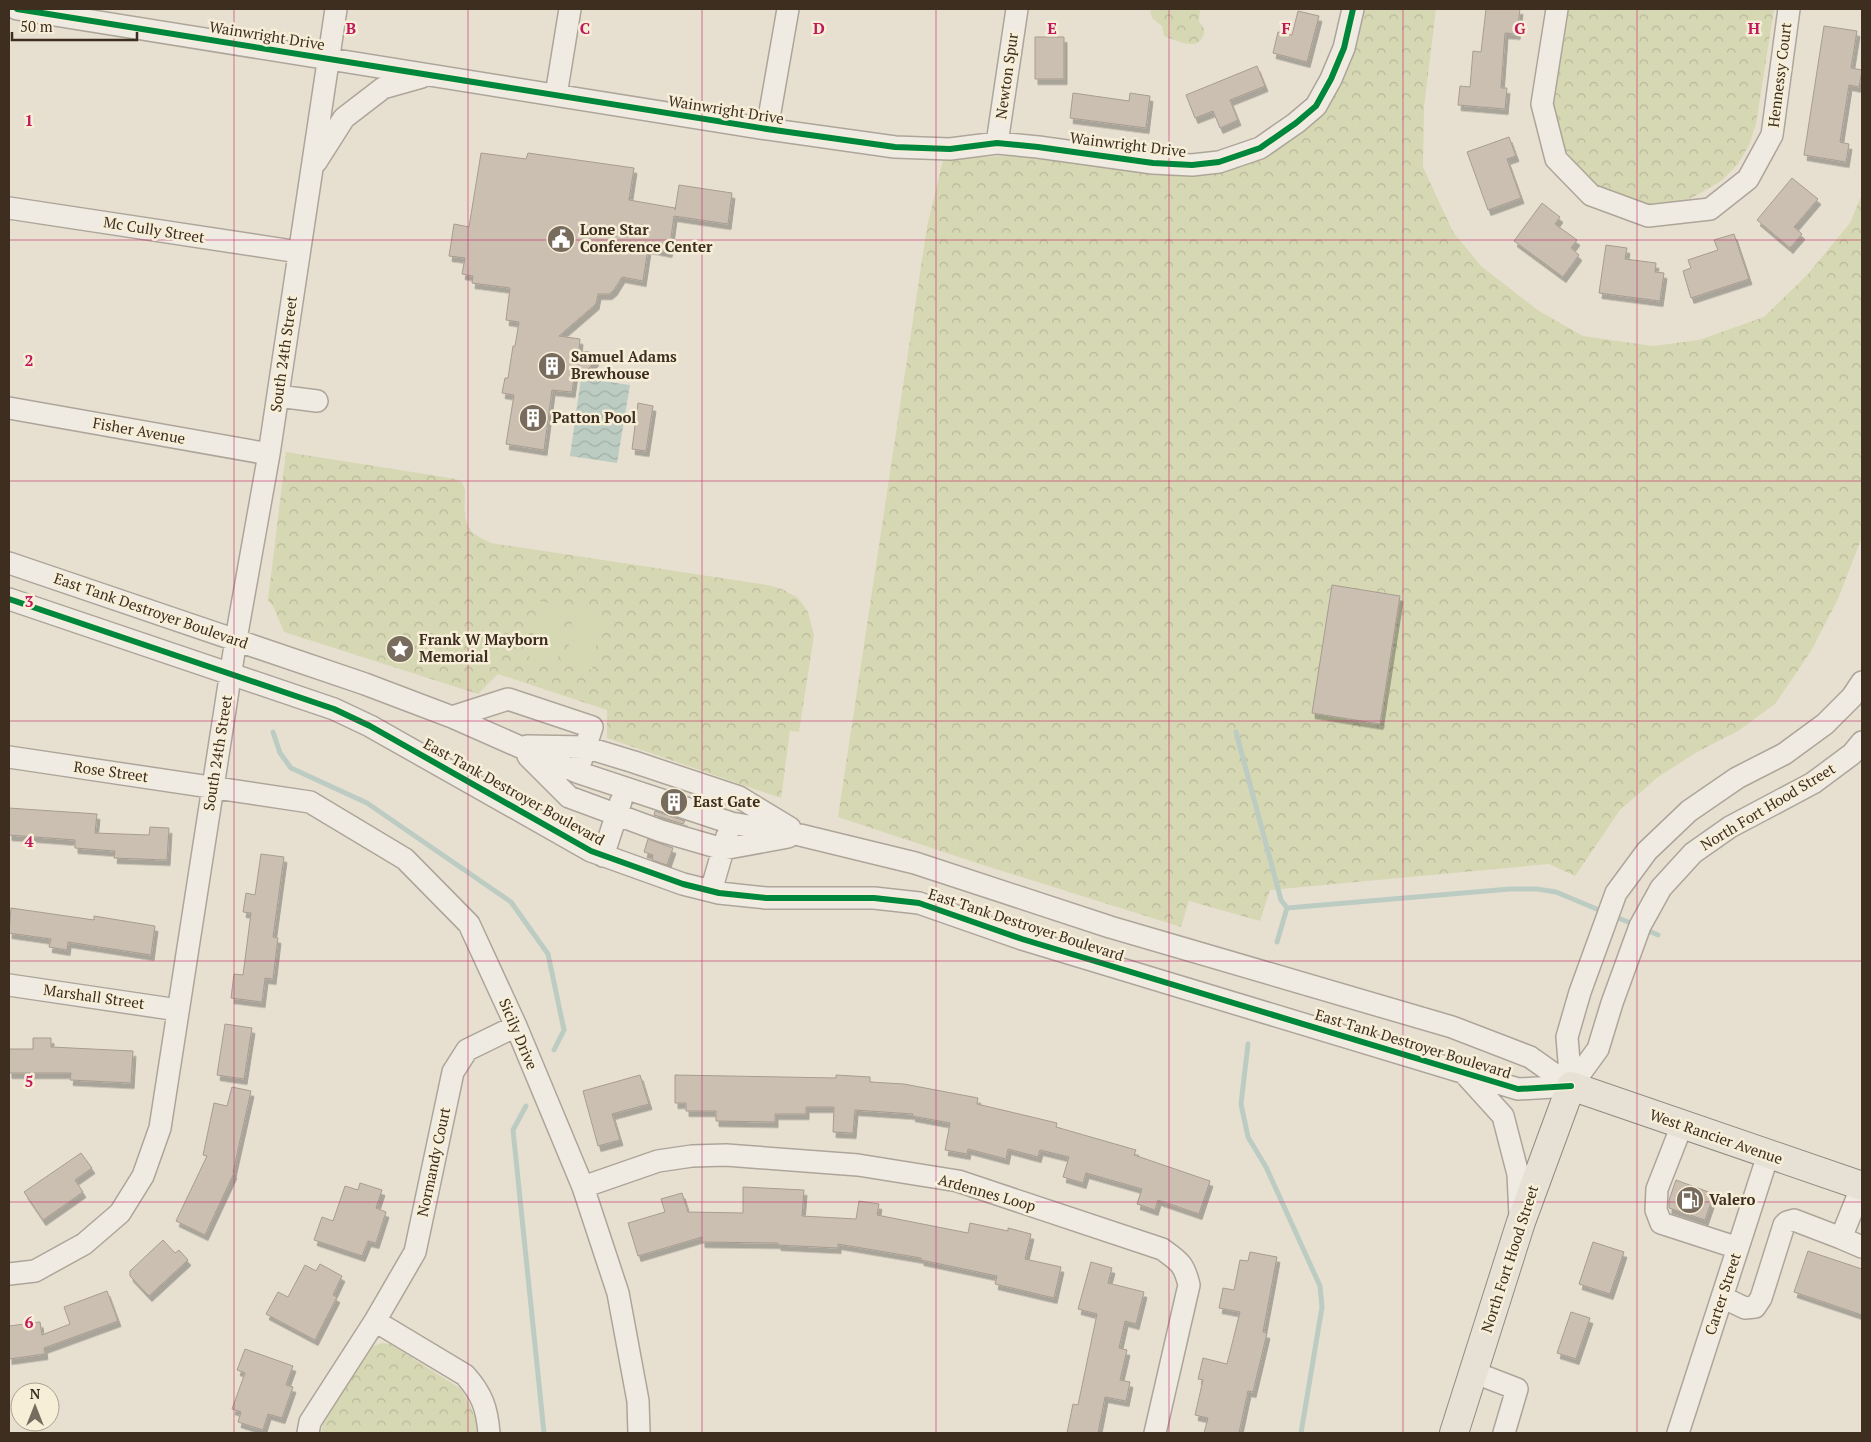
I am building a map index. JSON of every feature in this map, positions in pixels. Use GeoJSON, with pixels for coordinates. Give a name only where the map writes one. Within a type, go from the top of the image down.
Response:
{"type":"FeatureCollection","features":[{"type":"Feature","properties":{"kind":"main road","name":"West Rancier Avenue"},"geometry":{"type":"LineString","coordinates":[[1571,1086],[1862,1186]]}},
{"type":"Feature","properties":{"kind":"main road","name":"North Fort Hood Street"},"geometry":{"type":"LineString","coordinates":[[1461,1431],[1473,1372],[1521,1222],[1571,1086]]}},
{"type":"Feature","properties":{"kind":"street","name":"Wainwright Drive"},"geometry":{"type":"LineString","coordinates":[[17,9],[895,148],[950,149],[997,143],[1038,147],[1153,164],[1192,165],[1219,162],[1260,148],[1296,124],[1316,106],[1344,48],[1353,9]]}},
{"type":"Feature","properties":{"kind":"street","name":"South 24th Street"},"geometry":{"type":"LineString","coordinates":[[9,1274],[35,1271],[84,1244],[120,1213],[144,1176],[160,1128],[230,673],[270,454],[336,9]]}},
{"type":"Feature","properties":{"kind":"street"},"geometry":{"type":"LineString","coordinates":[[556,95],[570,9]]}},
{"type":"Feature","properties":{"kind":"street"},"geometry":{"type":"LineString","coordinates":[[767,129],[788,9]]}},
{"type":"Feature","properties":{"kind":"street","name":"Newton Spur"},"geometry":{"type":"LineString","coordinates":[[997,143],[1017,9]]}},
{"type":"Feature","properties":{"kind":"street","name":"Hennessy Court"},"geometry":{"type":"LineString","coordinates":[[1558,9],[1542,104],[1556,159],[1591,195],[1648,216],[1710,209],[1748,179],[1772,135],[1789,9]]}},
{"type":"Feature","properties":{"kind":"street"},"geometry":{"type":"LineString","coordinates":[[312,168],[344,118],[383,88],[428,75]]}},
{"type":"Feature","properties":{"kind":"street","name":"Mc Cully Street"},"geometry":{"type":"LineString","coordinates":[[9,208],[299,252]]}},
{"type":"Feature","properties":{"kind":"street"},"geometry":{"type":"LineString","coordinates":[[278,396],[317,400]]}},
{"type":"Feature","properties":{"kind":"street","name":"Fisher Avenue"},"geometry":{"type":"LineString","coordinates":[[9,408],[270,454]]}},
{"type":"Feature","properties":{"kind":"street","name":"East Tank Destroyer Boulevard"},"geometry":{"type":"LineString","coordinates":[[9,563],[365,684],[452,717],[577,772],[625,788]]}},
{"type":"Feature","properties":{"kind":"street","name":"East Tank Destroyer Boulevard"},"geometry":{"type":"LineString","coordinates":[[9,598],[334,709],[370,726],[591,851],[683,884],[711,891],[766,898],[874,898],[919,903],[1022,939],[1518,1089],[1571,1086]]}},
{"type":"Feature","properties":{"kind":"street","name":"North Fort Hood Street"},"geometry":{"type":"LineString","coordinates":[[1571,1086],[1567,1037],[1580,992],[1616,893],[1647,851],[1689,811],[1737,778],[1784,754],[1825,724],[1852,697],[1862,682]]}},
{"type":"Feature","properties":{"kind":"street"},"geometry":{"type":"LineString","coordinates":[[452,717],[508,698],[592,727],[577,772]]}},
{"type":"Feature","properties":{"kind":"street","name":"North Fort Hood Street"},"geometry":{"type":"LineString","coordinates":[[1571,1086],[1598,1049],[1612,1003],[1640,926],[1661,888],[1693,852],[1730,827],[1813,783],[1852,754],[1862,742]]}},
{"type":"Feature","properties":{"kind":"street","name":"Rose Street"},"geometry":{"type":"LineString","coordinates":[[9,757],[213,787]]}},
{"type":"Feature","properties":{"kind":"street","name":"Sicily Drive"},"geometry":{"type":"LineString","coordinates":[[213,787],[310,802],[405,859],[469,924],[516,1026],[583,1187],[618,1294],[638,1401],[639,1433]]}},
{"type":"Feature","properties":{"kind":"street"},"geometry":{"type":"LineString","coordinates":[[603,856],[625,788]]}},
{"type":"Feature","properties":{"kind":"street"},"geometry":{"type":"LineString","coordinates":[[625,788],[731,823]]}},
{"type":"Feature","properties":{"kind":"street"},"geometry":{"type":"LineString","coordinates":[[625,788],[661,831],[731,823]]}},
{"type":"Feature","properties":{"kind":"street"},"geometry":{"type":"LineString","coordinates":[[711,891],[731,823]]}},
{"type":"Feature","properties":{"kind":"street","name":"East Tank Destroyer Boulevard"},"geometry":{"type":"LineString","coordinates":[[731,823],[800,835],[915,863],[1110,927],[1452,1027],[1530,1057],[1571,1086]]}},
{"type":"Feature","properties":{"kind":"street","name":"Marshall Street"},"geometry":{"type":"LineString","coordinates":[[9,985],[178,1010]]}},
{"type":"Feature","properties":{"kind":"street","name":"Normandy Court"},"geometry":{"type":"LineString","coordinates":[[308,1433],[310,1422],[375,1321],[415,1252],[454,1072],[467,1050],[516,1026]]}},
{"type":"Feature","properties":{"kind":"street"},"geometry":{"type":"LineString","coordinates":[[1464,1073],[1503,1116],[1518,1174],[1521,1222]]}},
{"type":"Feature","properties":{"kind":"street"},"geometry":{"type":"LineString","coordinates":[[1682,1125],[1657,1189],[1656,1210],[1661,1223],[1738,1248]]}},
{"type":"Feature","properties":{"kind":"street","name":"Carter Street"},"geometry":{"type":"LineString","coordinates":[[1678,1433],[1768,1155]]}},
{"type":"Feature","properties":{"kind":"street","name":"Ardennes Loop"},"geometry":{"type":"LineString","coordinates":[[583,1187],[658,1161],[692,1156],[726,1156],[858,1165],[958,1181],[1162,1249],[1176,1259],[1186,1270],[1189,1286],[1155,1433]]}},
{"type":"Feature","properties":{"kind":"street"},"geometry":{"type":"LineString","coordinates":[[1841,1238],[1862,1186]]}},
{"type":"Feature","properties":{"kind":"street"},"geometry":{"type":"LineString","coordinates":[[1722,1297],[1745,1308],[1755,1307],[1761,1298],[1784,1225],[1787,1222],[1794,1220],[1862,1247]]}},
{"type":"Feature","properties":{"kind":"street"},"geometry":{"type":"LineString","coordinates":[[375,1321],[465,1375],[475,1386],[484,1402],[489,1433]]}},
{"type":"Feature","properties":{"kind":"street"},"geometry":{"type":"LineString","coordinates":[[1473,1372],[1517,1389],[1504,1433]]}},
{"type":"Feature","properties":{"kind":"green space"},"geometry":{"type":"Polygon","coordinates":[[[1150,9],[1200,9],[1199,22],[1204,28],[1203,36],[1196,43],[1186,44],[1164,36],[1162,26],[1152,18],[1150,9]]]}},
{"type":"Feature","properties":{"kind":"green space"},"geometry":{"type":"Polygon","coordinates":[[[1364,9],[1436,9],[1424,107],[1423,167],[1453,232],[1482,267],[1539,311],[1583,336],[1653,346],[1699,340],[1764,317],[1808,274],[1850,223],[1862,194],[1862,537],[1838,599],[1811,651],[1775,704],[1738,731],[1697,752],[1658,777],[1620,810],[1575,876],[1549,864],[1270,890],[1260,921],[1189,901],[1181,927],[838,817],[927,227],[943,160],[998,156],[1036,156],[1134,171],[1192,176],[1233,169],[1254,161],[1274,150],[1310,123],[1325,107],[1343,81],[1352,61],[1364,9]]]}},
{"type":"Feature","properties":{"kind":"green space"},"geometry":{"type":"Polygon","coordinates":[[[1564,9],[1774,9],[1756,124],[1749,145],[1738,164],[1721,181],[1679,204],[1653,206],[1609,195],[1588,180],[1572,164],[1560,142],[1550,96],[1564,9]]]}},
{"type":"Feature","properties":{"kind":"green space"},"geometry":{"type":"Polygon","coordinates":[[[286,452],[456,479],[462,482],[464,487],[465,512],[468,526],[477,536],[491,543],[767,585],[782,589],[798,598],[808,612],[814,635],[799,732],[790,731],[781,798],[607,738],[607,710],[498,674],[478,694],[284,632],[273,606],[268,600],[286,452]]]}},
{"type":"Feature","properties":{"kind":"green space"},"geometry":{"type":"Polygon","coordinates":[[[538,601],[566,606],[557,664],[529,660],[538,601]]]}},
{"type":"Feature","properties":{"kind":"green space"},"geometry":{"type":"Polygon","coordinates":[[[574,607],[602,611],[592,670],[566,665],[574,607]]]}},
{"type":"Feature","properties":{"kind":"green space"},"geometry":{"type":"Polygon","coordinates":[[[382,1343],[390,1344],[461,1389],[476,1420],[477,1433],[321,1433],[323,1424],[367,1352],[374,1346],[382,1343]]]}},
{"type":"Feature","properties":{"kind":"water"},"geometry":{"type":"Polygon","coordinates":[[[581,378],[630,385],[617,463],[570,456],[581,378]]]}},
{"type":"Feature","properties":{"kind":"building"},"geometry":{"type":"Polygon","coordinates":[[[1486,9],[1520,9],[1517,34],[1505,33],[1501,88],[1507,88],[1505,109],[1458,105],[1460,86],[1470,87],[1473,51],[1481,52],[1486,9]]]}},
{"type":"Feature","properties":{"kind":"building"},"geometry":{"type":"Polygon","coordinates":[[[1298,11],[1319,16],[1307,62],[1273,53],[1278,32],[1292,35],[1298,11]]]}},
{"type":"Feature","properties":{"kind":"building"},"geometry":{"type":"Polygon","coordinates":[[[1824,26],[1857,31],[1851,68],[1862,70],[1859,87],[1849,85],[1840,142],[1849,144],[1846,162],[1804,155],[1824,26]]]}},
{"type":"Feature","properties":{"kind":"building"},"geometry":{"type":"Polygon","coordinates":[[[1035,37],[1064,37],[1064,79],[1035,79],[1035,37]]]}},
{"type":"Feature","properties":{"kind":"building"},"geometry":{"type":"Polygon","coordinates":[[[1257,66],[1265,86],[1230,100],[1238,120],[1220,128],[1213,111],[1195,118],[1186,95],[1257,66]]]}},
{"type":"Feature","properties":{"kind":"building"},"geometry":{"type":"Polygon","coordinates":[[[1073,93],[1129,101],[1130,93],[1150,96],[1146,128],[1070,118],[1073,93]]]}},
{"type":"Feature","properties":{"kind":"building"},"geometry":{"type":"Polygon","coordinates":[[[1509,137],[1516,156],[1507,159],[1521,198],[1488,210],[1467,152],[1509,137]]]}},
{"type":"Feature","properties":{"kind":"building","name":"Lone Star Conference Center"},"geometry":{"type":"Polygon","coordinates":[[[481,153],[526,159],[528,153],[634,168],[629,200],[675,208],[675,210],[679,185],[732,193],[728,224],[674,216],[669,252],[648,248],[643,281],[622,277],[614,290],[609,294],[598,294],[596,304],[559,336],[580,339],[579,351],[597,353],[595,361],[586,372],[575,371],[572,392],[552,390],[544,450],[506,444],[514,395],[502,393],[505,378],[508,378],[519,322],[506,320],[510,288],[472,283],[473,276],[462,274],[465,258],[449,256],[454,224],[469,227],[481,153]]]}},
{"type":"Feature","properties":{"kind":"building"},"geometry":{"type":"Polygon","coordinates":[[[1792,178],[1818,199],[1794,227],[1802,234],[1790,248],[1757,220],[1792,178]]]}},
{"type":"Feature","properties":{"kind":"building"},"geometry":{"type":"Polygon","coordinates":[[[1542,203],[1560,217],[1555,224],[1577,240],[1571,248],[1579,255],[1563,277],[1514,241],[1542,203]]]}},
{"type":"Feature","properties":{"kind":"building"},"geometry":{"type":"Polygon","coordinates":[[[1734,234],[1749,279],[1691,298],[1683,271],[1691,268],[1688,260],[1718,250],[1714,240],[1734,234]]]}},
{"type":"Feature","properties":{"kind":"building"},"geometry":{"type":"Polygon","coordinates":[[[1606,245],[1627,248],[1625,259],[1656,263],[1655,272],[1664,273],[1660,301],[1599,293],[1606,245]]]}},
{"type":"Feature","properties":{"kind":"building"},"geometry":{"type":"Polygon","coordinates":[[[638,403],[653,406],[646,451],[632,449],[638,403]]]}},
{"type":"Feature","properties":{"kind":"building"},"geometry":{"type":"Polygon","coordinates":[[[1332,585],[1400,596],[1380,724],[1312,713],[1332,585]]]}},
{"type":"Feature","properties":{"kind":"building"},"geometry":{"type":"Polygon","coordinates":[[[9,808],[97,814],[95,833],[149,835],[150,827],[169,828],[167,860],[114,858],[115,851],[75,848],[75,840],[9,835],[9,808]]]}},
{"type":"Feature","properties":{"kind":"building"},"geometry":{"type":"Polygon","coordinates":[[[655,811],[685,821],[683,824],[654,815],[655,811]]]}},
{"type":"Feature","properties":{"kind":"building"},"geometry":{"type":"Polygon","coordinates":[[[648,839],[673,848],[667,865],[652,860],[653,855],[644,852],[648,839]]]}},
{"type":"Feature","properties":{"kind":"building"},"geometry":{"type":"Polygon","coordinates":[[[261,854],[284,857],[273,937],[278,938],[273,979],[265,978],[262,1002],[231,998],[234,974],[243,975],[251,913],[243,912],[246,893],[255,895],[261,854]]]}},
{"type":"Feature","properties":{"kind":"building"},"geometry":{"type":"Polygon","coordinates":[[[11,908],[94,920],[94,916],[155,926],[151,955],[68,942],[67,950],[49,947],[51,939],[9,933],[11,908]]]}},
{"type":"Feature","properties":{"kind":"building"},"geometry":{"type":"Polygon","coordinates":[[[225,1024],[252,1028],[244,1079],[217,1075],[225,1024]]]}},
{"type":"Feature","properties":{"kind":"building"},"geometry":{"type":"Polygon","coordinates":[[[33,1038],[51,1038],[51,1047],[133,1051],[131,1083],[70,1080],[71,1073],[9,1073],[9,1049],[33,1049],[33,1038]]]}},
{"type":"Feature","properties":{"kind":"building"},"geometry":{"type":"Polygon","coordinates":[[[640,1075],[649,1104],[612,1114],[620,1140],[598,1146],[583,1091],[640,1075]]]}},
{"type":"Feature","properties":{"kind":"building"},"geometry":{"type":"Polygon","coordinates":[[[675,1075],[836,1078],[836,1075],[870,1077],[870,1082],[904,1084],[978,1098],[977,1104],[1057,1123],[1056,1127],[1136,1150],[1134,1155],[1210,1181],[1199,1214],[1158,1200],[1155,1210],[1137,1204],[1142,1189],[1086,1173],[1083,1183],[1063,1177],[1069,1157],[1040,1150],[1038,1157],[1008,1149],[1006,1159],[968,1149],[967,1154],[945,1150],[950,1123],[912,1116],[913,1114],[855,1110],[853,1133],[833,1132],[834,1107],[806,1107],[806,1114],[775,1114],[775,1122],[716,1121],[716,1111],[686,1111],[686,1103],[675,1103],[675,1075]]]}},
{"type":"Feature","properties":{"kind":"building"},"geometry":{"type":"Polygon","coordinates":[[[232,1087],[251,1091],[234,1173],[205,1235],[176,1221],[207,1156],[203,1155],[214,1103],[227,1106],[232,1087]]]}},
{"type":"Feature","properties":{"kind":"building"},"geometry":{"type":"Polygon","coordinates":[[[81,1153],[92,1168],[75,1180],[83,1192],[43,1220],[24,1192],[81,1153]]]}},
{"type":"Feature","properties":{"kind":"building","name":"Valero"},"geometry":{"type":"Polygon","coordinates":[[[1676,1180],[1714,1194],[1705,1220],[1669,1208],[1669,1200],[1676,1180]]]}},
{"type":"Feature","properties":{"kind":"building"},"geometry":{"type":"Polygon","coordinates":[[[360,1183],[382,1190],[376,1208],[386,1212],[376,1243],[368,1241],[362,1256],[314,1240],[322,1217],[333,1221],[345,1186],[358,1190],[360,1183]]]}},
{"type":"Feature","properties":{"kind":"building"},"geometry":{"type":"Polygon","coordinates":[[[743,1187],[804,1190],[802,1216],[856,1219],[859,1201],[879,1204],[877,1215],[968,1233],[970,1223],[1008,1231],[1008,1228],[1031,1234],[1025,1259],[1061,1267],[1054,1298],[995,1284],[997,1276],[921,1260],[921,1258],[838,1244],[838,1248],[778,1245],[778,1243],[702,1242],[702,1237],[638,1256],[628,1223],[665,1212],[661,1199],[682,1193],[688,1212],[743,1213],[743,1187]]]}},
{"type":"Feature","properties":{"kind":"building"},"geometry":{"type":"Polygon","coordinates":[[[163,1240],[175,1253],[179,1250],[188,1260],[149,1296],[130,1276],[130,1271],[163,1240]]]}},
{"type":"Feature","properties":{"kind":"building"},"geometry":{"type":"Polygon","coordinates":[[[1593,1242],[1624,1252],[1610,1294],[1579,1284],[1593,1242]]]}},
{"type":"Feature","properties":{"kind":"building"},"geometry":{"type":"Polygon","coordinates":[[[1808,1251],[1862,1269],[1862,1315],[1794,1292],[1808,1251]]]}},
{"type":"Feature","properties":{"kind":"building"},"geometry":{"type":"Polygon","coordinates":[[[1250,1252],[1277,1257],[1263,1332],[1267,1333],[1253,1392],[1248,1391],[1239,1433],[1204,1433],[1208,1418],[1195,1415],[1203,1380],[1198,1379],[1203,1358],[1227,1364],[1240,1312],[1219,1308],[1223,1288],[1234,1290],[1240,1260],[1248,1261],[1250,1252]]]}},
{"type":"Feature","properties":{"kind":"building"},"geometry":{"type":"Polygon","coordinates":[[[1091,1262],[1112,1268],[1108,1283],[1144,1292],[1136,1324],[1125,1321],[1119,1348],[1127,1350],[1120,1380],[1130,1382],[1126,1401],[1105,1397],[1098,1433],[1067,1433],[1073,1404],[1078,1405],[1097,1314],[1078,1309],[1091,1262]]]}},
{"type":"Feature","properties":{"kind":"building"},"geometry":{"type":"Polygon","coordinates":[[[320,1264],[342,1276],[333,1295],[337,1297],[315,1340],[266,1314],[278,1292],[288,1297],[305,1265],[316,1271],[320,1264]]]}},
{"type":"Feature","properties":{"kind":"building"},"geometry":{"type":"Polygon","coordinates":[[[107,1291],[118,1321],[44,1348],[45,1354],[9,1359],[9,1326],[40,1322],[42,1335],[70,1324],[64,1307],[107,1291]]]}},
{"type":"Feature","properties":{"kind":"building"},"geometry":{"type":"Polygon","coordinates":[[[1571,1312],[1590,1318],[1576,1359],[1557,1353],[1571,1312]]]}},
{"type":"Feature","properties":{"kind":"building"},"geometry":{"type":"Polygon","coordinates":[[[245,1349],[293,1366],[286,1385],[293,1387],[282,1418],[268,1414],[263,1430],[238,1422],[241,1412],[232,1409],[245,1373],[237,1370],[245,1349]]]}},
{"type":"Feature","properties":{"kind":"waterway"},"geometry":{"type":"LineString","coordinates":[[273,732],[280,753],[291,768],[367,803],[511,902],[548,954],[564,1030],[554,1050]]}},
{"type":"Feature","properties":{"kind":"waterway"},"geometry":{"type":"LineString","coordinates":[[1236,732],[1281,900],[1287,908]]}},
{"type":"Feature","properties":{"kind":"waterway"},"geometry":{"type":"LineString","coordinates":[[1277,942],[1287,908],[1510,889],[1537,889],[1556,892],[1599,910]]}},
{"type":"Feature","properties":{"kind":"waterway"},"geometry":{"type":"LineString","coordinates":[[1618,918],[1631,923]]}},
{"type":"Feature","properties":{"kind":"waterway"},"geometry":{"type":"LineString","coordinates":[[1649,931],[1658,935]]}},
{"type":"Feature","properties":{"kind":"waterway"},"geometry":{"type":"LineString","coordinates":[[1248,1044],[1241,1104],[1248,1137],[1266,1167],[1320,1286],[1322,1307],[1301,1433]]}},
{"type":"Feature","properties":{"kind":"waterway"},"geometry":{"type":"LineString","coordinates":[[526,1106],[513,1130],[544,1433]]}},
{"type":"Feature","properties":{"kind":"cycle path"},"geometry":{"type":"LineString","coordinates":[[17,9],[767,129],[895,147],[950,149],[997,143],[1153,163],[1192,165],[1219,162],[1260,148],[1296,123],[1316,106],[1331,79],[1344,48],[1353,9]]}},
{"type":"Feature","properties":{"kind":"cycle path"},"geometry":{"type":"LineString","coordinates":[[9,599],[334,709],[370,726],[591,851],[683,884],[719,893],[766,898],[874,898],[919,903],[1022,939],[1518,1089],[1571,1086]]}},
{"type":"Feature","properties":{"kind":"place","name":"Lone Star Conference Center"},"geometry":{"type":"Point","coordinates":[561,239]}},
{"type":"Feature","properties":{"kind":"place","name":"Samuel Adams Brewhouse"},"geometry":{"type":"Point","coordinates":[552,366]}},
{"type":"Feature","properties":{"kind":"place","name":"Patton Pool"},"geometry":{"type":"Point","coordinates":[533,418]}},
{"type":"Feature","properties":{"kind":"place","name":"Frank W Mayborn Memorial"},"geometry":{"type":"Point","coordinates":[400,649]}},
{"type":"Feature","properties":{"kind":"place","name":"East Gate"},"geometry":{"type":"Point","coordinates":[674,802]}},
{"type":"Feature","properties":{"kind":"place","name":"Valero"},"geometry":{"type":"Point","coordinates":[1690,1200]}}]}
